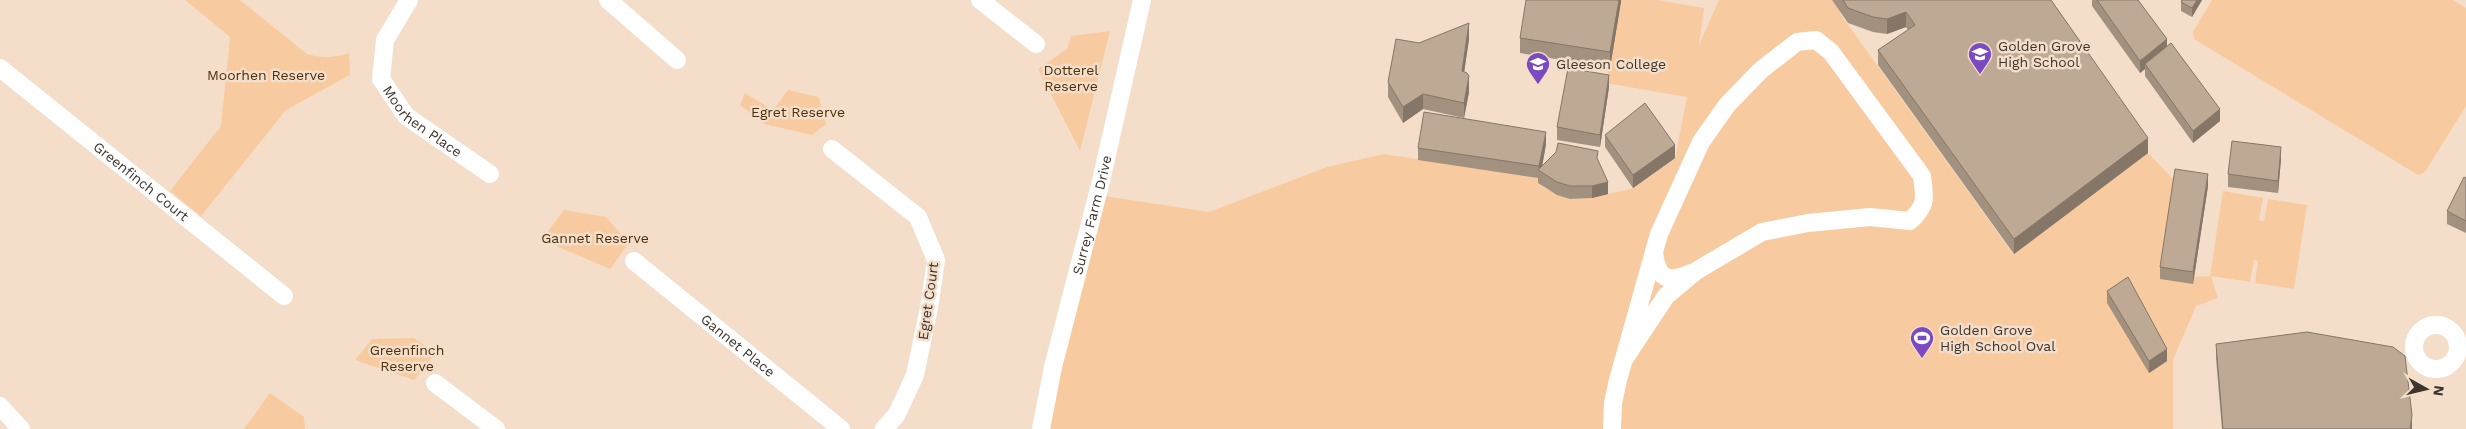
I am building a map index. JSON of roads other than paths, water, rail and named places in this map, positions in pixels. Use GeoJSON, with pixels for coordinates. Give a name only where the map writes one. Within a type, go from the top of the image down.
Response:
{"type":"FeatureCollection","features":[{"type":"Feature","properties":{"kind":"street","name":"Moorhen Place"},"geometry":{"type":"LineString","coordinates":[[410,0],[385,40],[381,79],[406,116],[490,174]]}},
{"type":"Feature","properties":{"kind":"street"},"geometry":{"type":"LineString","coordinates":[[608,0],[677,60]]}},
{"type":"Feature","properties":{"kind":"street"},"geometry":{"type":"LineString","coordinates":[[980,0],[1036,44]]}},
{"type":"Feature","properties":{"kind":"street","name":"Surrey Farm Drive"},"geometry":{"type":"LineString","coordinates":[[1041,429],[1052,367],[1101,181],[1142,0]]}},
{"type":"Feature","properties":{"kind":"street"},"geometry":{"type":"LineString","coordinates":[[1612,429],[1613,402],[1623,361],[1654,252],[1675,196],[1700,142],[1727,105],[1761,70],[1797,42],[1816,40],[1831,52],[1922,176],[1925,195],[1923,208],[1910,221],[1870,217],[1808,223],[1762,232],[1696,271],[1678,279],[1667,278],[1660,274],[1655,265],[1654,252]]}},
{"type":"Feature","properties":{"kind":"street","name":"Greenfinch Court"},"geometry":{"type":"LineString","coordinates":[[0,68],[284,296]]}},
{"type":"Feature","properties":{"kind":"street","name":"Egret Court"},"geometry":{"type":"LineString","coordinates":[[832,149],[918,217],[936,260],[916,375],[897,414],[884,429]]}},
{"type":"Feature","properties":{"kind":"street","name":"Gannet Place"},"geometry":{"type":"LineString","coordinates":[[634,261],[841,429]]}},
{"type":"Feature","properties":{"kind":"street"},"geometry":{"type":"LineString","coordinates":[[1623,361],[1666,296],[1696,271]]}},
{"type":"Feature","properties":{"kind":"street"},"geometry":{"type":"LineString","coordinates":[[435,383],[496,429]]}},
{"type":"Feature","properties":{"kind":"street"},"geometry":{"type":"LineString","coordinates":[[0,406],[21,429]]}},
{"type":"Feature","properties":{"kind":"place","name":"Golden Grove High School"},"geometry":{"type":"Point","coordinates":[1980,75]}},
{"type":"Feature","properties":{"kind":"place","name":"Gleeson College"},"geometry":{"type":"Point","coordinates":[1538,85]}},
{"type":"Feature","properties":{"kind":"place","name":"Golden Grove High School Oval"},"geometry":{"type":"Point","coordinates":[1922,359]}},
{"type":"Feature","properties":{"kind":"park label","name":"Moorhen Reserve"},"geometry":{"type":"Point","coordinates":[266,75]}},
{"type":"Feature","properties":{"kind":"park label","name":"Dotterel Reserve"},"geometry":{"type":"Point","coordinates":[1071,78]}},
{"type":"Feature","properties":{"kind":"park label","name":"Egret Reserve"},"geometry":{"type":"Point","coordinates":[798,112]}},
{"type":"Feature","properties":{"kind":"park label","name":"Gannet Reserve"},"geometry":{"type":"Point","coordinates":[595,238]}},
{"type":"Feature","properties":{"kind":"park label","name":"Greenfinch Reserve"},"geometry":{"type":"Point","coordinates":[407,358]}}]}
